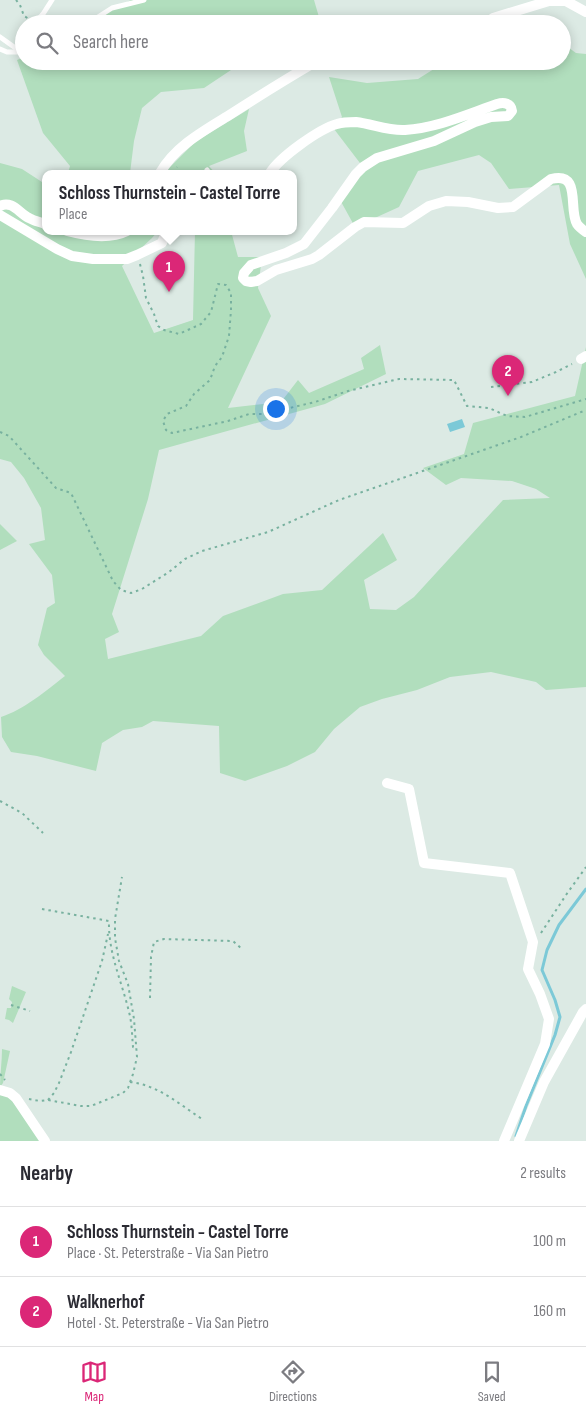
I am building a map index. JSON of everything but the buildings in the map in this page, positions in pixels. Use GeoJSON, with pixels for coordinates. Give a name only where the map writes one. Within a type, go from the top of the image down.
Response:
{"type":"FeatureCollection","features":[{"type":"Feature","properties":{"kind":"street"},"geometry":{"type":"LineString","coordinates":[[503,15],[549,1],[566,1],[586,12]]}},
{"type":"Feature","properties":{"kind":"street"},"geometry":{"type":"LineString","coordinates":[[162,170],[170,159],[188,142],[302,70]]}},
{"type":"Feature","properties":{"kind":"street"},"geometry":{"type":"LineString","coordinates":[[273,170],[293,150],[326,128],[337,124],[357,122],[387,129],[405,130],[428,127],[498,104],[506,103],[510,105],[512,111],[508,116],[491,117],[475,122],[434,141],[377,158],[356,174],[304,244],[286,253],[251,265],[244,273],[243,278],[246,281],[257,281],[266,274],[312,259],[354,227],[364,222],[404,223],[429,206],[446,201],[468,202],[498,208],[513,207],[551,179],[558,177],[570,183],[577,223],[586,232]]}},
{"type":"Feature","properties":{"kind":"street"},"geometry":{"type":"LineString","coordinates":[[0,206],[10,204],[29,218],[42,223]]}},
{"type":"Feature","properties":{"kind":"street"},"geometry":{"type":"LineString","coordinates":[[0,214],[57,249],[72,256],[93,259],[127,259],[162,243],[165,235]]}},
{"type":"Feature","properties":{"kind":"street"},"geometry":{"type":"LineString","coordinates":[[86,235],[114,235]]}},
{"type":"Feature","properties":{"kind":"street"},"geometry":{"type":"LineString","coordinates":[[387,783],[409,789],[424,863],[510,873],[533,942],[528,969],[549,1019],[545,1044],[504,1141]]}},
{"type":"Feature","properties":{"kind":"street"},"geometry":{"type":"LineString","coordinates":[[519,1141],[544,1082],[586,1009]]}},
{"type":"Feature","properties":{"kind":"street"},"geometry":{"type":"LineString","coordinates":[[3,1086],[16,1098],[45,1141]]}},
{"type":"Feature","properties":{"kind":"lane"},"geometry":{"type":"LineString","coordinates":[[42,15],[52,0]]}},
{"type":"Feature","properties":{"kind":"lane"},"geometry":{"type":"LineString","coordinates":[[101,15],[112,8],[144,0]]}},
{"type":"Feature","properties":{"kind":"lane"},"geometry":{"type":"LineString","coordinates":[[0,37],[15,47]]}},
{"type":"Feature","properties":{"kind":"lane"},"geometry":{"type":"LineString","coordinates":[[0,49],[7,52],[15,52]]}},
{"type":"Feature","properties":{"kind":"path"},"geometry":{"type":"LineString","coordinates":[[16,0],[24,15]]}},
{"type":"Feature","properties":{"kind":"path"},"geometry":{"type":"LineString","coordinates":[[137,255],[143,276],[146,298],[158,326],[164,330],[179,334],[201,324],[211,312],[218,284],[226,285],[231,293],[229,336],[222,357],[214,366],[210,380],[194,394],[186,406],[167,414],[163,421],[166,430],[172,433],[228,421],[248,414],[265,414],[399,379],[454,380],[467,406],[489,408],[508,416],[525,417],[586,398]]}},
{"type":"Feature","properties":{"kind":"path"},"geometry":{"type":"LineString","coordinates":[[491,387],[532,382],[584,358]]}},
{"type":"Feature","properties":{"kind":"path"},"geometry":{"type":"LineString","coordinates":[[0,432],[10,436],[56,488],[72,493],[113,580],[121,590],[131,593],[142,589],[169,572],[184,559],[202,550],[268,532],[339,500],[521,437],[586,410]]}},
{"type":"Feature","properties":{"kind":"path"},"geometry":{"type":"LineString","coordinates":[[0,800],[22,813],[43,833]]}},
{"type":"Feature","properties":{"kind":"path"},"geometry":{"type":"LineString","coordinates":[[533,942],[542,932],[586,867]]}},
{"type":"Feature","properties":{"kind":"path"},"geometry":{"type":"LineString","coordinates":[[26,1099],[91,1106],[123,1093],[128,1088],[137,1057],[134,1020],[128,984],[119,961],[115,938],[115,919],[122,877]]}},
{"type":"Feature","properties":{"kind":"path"},"geometry":{"type":"LineString","coordinates":[[42,909],[109,921],[109,932],[117,973],[121,979],[129,1012],[133,1048],[136,1048]]}},
{"type":"Feature","properties":{"kind":"path"},"geometry":{"type":"LineString","coordinates":[[48,1100],[54,1093],[71,1052],[102,961],[109,932]]}},
{"type":"Feature","properties":{"kind":"path"},"geometry":{"type":"LineString","coordinates":[[150,998],[154,942],[164,939],[233,941],[244,950]]}},
{"type":"Feature","properties":{"kind":"path"},"geometry":{"type":"LineString","coordinates":[[11,1005],[30,1011]]}},
{"type":"Feature","properties":{"kind":"path"},"geometry":{"type":"LineString","coordinates":[[0,1074],[3,1086]]}},
{"type":"Feature","properties":{"kind":"path"},"geometry":{"type":"LineString","coordinates":[[130,1082],[148,1085],[159,1090],[202,1119]]}},
{"type":"Feature","properties":{"kind":"green space"},"geometry":{"type":"Polygon","coordinates":[[[131,0],[314,0],[318,15],[103,15],[131,0]]]}},
{"type":"Feature","properties":{"kind":"green space"},"geometry":{"type":"Polygon","coordinates":[[[571,49],[576,53],[586,54],[586,279],[570,244],[559,185],[509,189],[491,163],[479,155],[418,171],[399,207],[355,227],[339,198],[363,167],[334,129],[342,117],[329,77],[367,83],[418,79],[432,70],[571,70],[571,49]]]}},
{"type":"Feature","properties":{"kind":"green space"},"geometry":{"type":"Polygon","coordinates":[[[21,70],[231,70],[204,88],[161,92],[142,108],[134,141],[130,170],[69,170],[70,166],[43,133],[21,70]]]}},
{"type":"Feature","properties":{"kind":"green space"},"geometry":{"type":"Polygon","coordinates":[[[249,109],[244,131],[247,151],[209,166],[212,170],[167,170],[195,142],[249,109]]]}},
{"type":"Feature","properties":{"kind":"green space"},"geometry":{"type":"Polygon","coordinates":[[[0,163],[22,169],[42,182],[42,235],[155,235],[122,266],[154,333],[193,320],[195,235],[232,235],[238,257],[262,257],[258,288],[271,316],[228,408],[281,402],[298,380],[309,393],[364,369],[361,358],[380,345],[386,374],[325,404],[159,450],[148,499],[112,614],[119,632],[105,639],[108,659],[201,636],[223,616],[283,594],[322,590],[383,533],[397,560],[364,580],[370,609],[396,610],[414,597],[503,500],[550,498],[536,489],[512,481],[461,478],[446,485],[423,468],[464,454],[473,423],[575,396],[586,347],[586,687],[546,690],[536,682],[491,672],[450,677],[417,690],[360,707],[334,729],[315,752],[287,766],[245,781],[220,773],[219,726],[153,721],[142,727],[123,730],[102,743],[96,771],[37,756],[11,752],[2,737],[1,717],[26,705],[65,676],[44,655],[38,645],[47,608],[55,603],[52,575],[29,544],[45,540],[41,508],[24,478],[11,462],[0,459],[0,163]]]}},
{"type":"Feature","properties":{"kind":"green space"},"geometry":{"type":"Polygon","coordinates":[[[0,524],[17,541],[0,550],[0,524]]]}},
{"type":"Feature","properties":{"kind":"green space"},"geometry":{"type":"Polygon","coordinates":[[[12,986],[26,992],[13,1023],[5,1019],[7,1008],[11,1008],[12,1002],[9,999],[12,986]]]}},
{"type":"Feature","properties":{"kind":"green space"},"geometry":{"type":"Polygon","coordinates":[[[2,1049],[10,1051],[3,1083],[0,1087],[0,1077],[2,1049]]]}},
{"type":"Feature","properties":{"kind":"green space"},"geometry":{"type":"Polygon","coordinates":[[[0,1090],[4,1091],[45,1141],[0,1141],[0,1090]]]}},
{"type":"Feature","properties":{"kind":"water"},"geometry":{"type":"Polygon","coordinates":[[[462,419],[465,427],[450,432],[447,424],[462,419]]]}},
{"type":"Feature","properties":{"kind":"waterway"},"geometry":{"type":"LineString","coordinates":[[516,1136],[555,1035],[560,1017],[542,970],[547,950],[559,925],[586,889]]}},
{"type":"Feature","properties":{"kind":"place","name":"Schloss Thurnstein - Castel Torre"},"geometry":{"type":"Point","coordinates":[169,292]}},
{"type":"Feature","properties":{"kind":"place","name":"Walknerhof"},"geometry":{"type":"Point","coordinates":[508,396]}}]}
